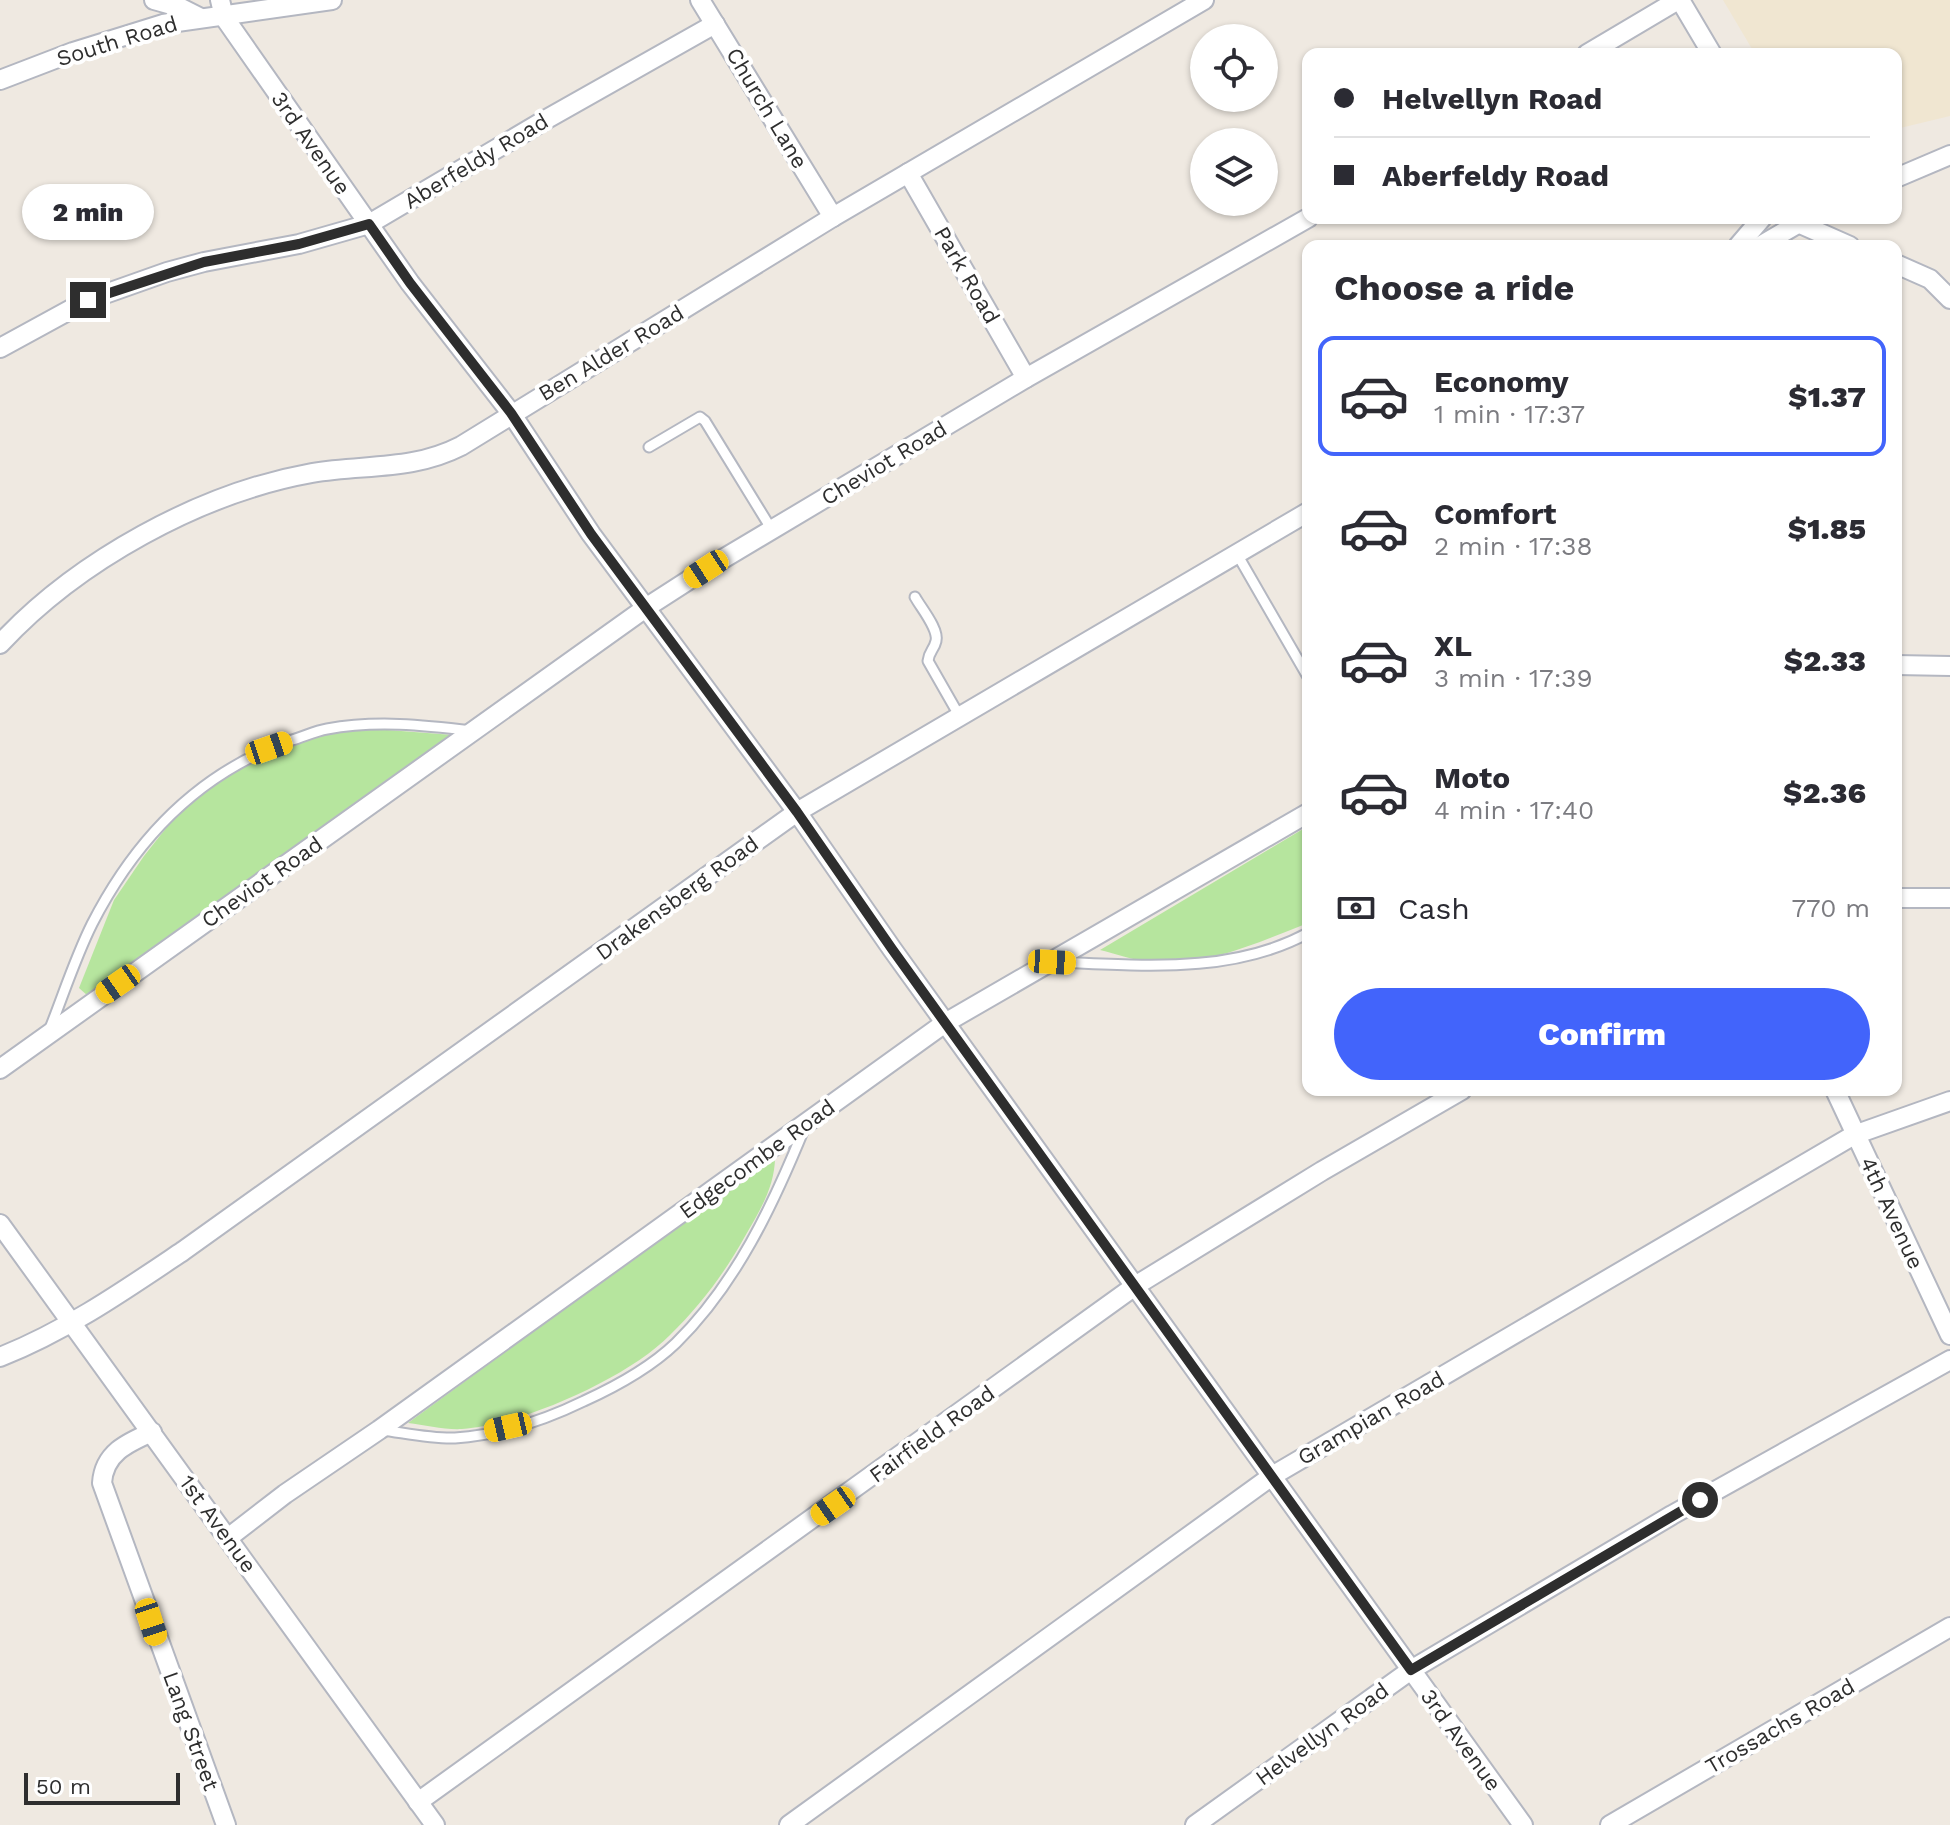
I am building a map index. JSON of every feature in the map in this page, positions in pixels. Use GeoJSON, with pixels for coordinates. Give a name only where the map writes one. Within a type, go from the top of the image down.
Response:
{"type":"FeatureCollection","features":[{"type":"Feature","properties":{"kind":"street"},"geometry":{"type":"LineString","coordinates":[[154,0],[199,17]]}},
{"type":"Feature","properties":{"kind":"street","name":"South Road"},"geometry":{"type":"LineString","coordinates":[[0,80],[73,52],[222,9],[332,0]]}},
{"type":"Feature","properties":{"kind":"street","name":"Church Lane"},"geometry":{"type":"LineString","coordinates":[[700,0],[833,217]]}},
{"type":"Feature","properties":{"kind":"street","name":"Ben Alder Road"},"geometry":{"type":"LineString","coordinates":[[0,644],[19,623],[87,569],[133,539],[182,516],[249,489],[312,473],[413,464],[438,458],[461,446],[833,217],[1204,0]]}},
{"type":"Feature","properties":{"kind":"street"},"geometry":{"type":"LineString","coordinates":[[1597,48],[1679,0],[1708,48]]}},
{"type":"Feature","properties":{"kind":"street","name":"3rd Avenue"},"geometry":{"type":"LineString","coordinates":[[222,9],[410,283],[511,413],[591,534],[797,812],[945,1023],[1523,1825]]}},
{"type":"Feature","properties":{"kind":"street","name":"Aberfeldy Road"},"geometry":{"type":"LineString","coordinates":[[0,348],[88,300],[167,272],[299,244],[369,224],[715,24]]}},
{"type":"Feature","properties":{"kind":"street"},"geometry":{"type":"LineString","coordinates":[[1902,175],[1950,155]]}},
{"type":"Feature","properties":{"kind":"street","name":"Park Road"},"geometry":{"type":"LineString","coordinates":[[908,173],[1026,378]]}},
{"type":"Feature","properties":{"kind":"street","name":"Cheviot Road"},"geometry":{"type":"LineString","coordinates":[[0,1069],[647,607],[1026,378],[1302,221]]}},
{"type":"Feature","properties":{"kind":"street"},"geometry":{"type":"LineString","coordinates":[[1743,240],[1757,224]]}},
{"type":"Feature","properties":{"kind":"street"},"geometry":{"type":"LineString","coordinates":[[1769,240],[1795,224]]}},
{"type":"Feature","properties":{"kind":"street"},"geometry":{"type":"LineString","coordinates":[[1825,226],[1842,240]]}},
{"type":"Feature","properties":{"kind":"street"},"geometry":{"type":"LineString","coordinates":[[1902,267],[1930,279],[1950,299]]}},
{"type":"Feature","properties":{"kind":"street","name":"Drakensberg Road"},"geometry":{"type":"LineString","coordinates":[[0,1357],[71,1322],[183,1251],[797,812],[1302,516]]}},
{"type":"Feature","properties":{"kind":"street"},"geometry":{"type":"LineString","coordinates":[[1902,665],[1950,666]]}},
{"type":"Feature","properties":{"kind":"street","name":"Edgecombe Road"},"geometry":{"type":"LineString","coordinates":[[228,1538],[285,1494],[379,1430],[945,1023],[1302,816]]}},
{"type":"Feature","properties":{"kind":"street"},"geometry":{"type":"LineString","coordinates":[[1902,898],[1950,898]]}},
{"type":"Feature","properties":{"kind":"street","name":"Fairfield Road"},"geometry":{"type":"LineString","coordinates":[[418,1802],[1135,1286],[1452,1096]]}},
{"type":"Feature","properties":{"kind":"street","name":"4th Avenue"},"geometry":{"type":"LineString","coordinates":[[1838,1096],[1950,1335]]}},
{"type":"Feature","properties":{"kind":"street","name":"Grampian Road"},"geometry":{"type":"LineString","coordinates":[[789,1825],[1272,1476],[1854,1135],[1950,1101]]}},
{"type":"Feature","properties":{"kind":"street","name":"1st Avenue"},"geometry":{"type":"LineString","coordinates":[[0,1224],[435,1825]]}},
{"type":"Feature","properties":{"kind":"street","name":"Helvellyn Road"},"geometry":{"type":"LineString","coordinates":[[1195,1825],[1411,1670],[1672,1515],[1950,1360]]}},
{"type":"Feature","properties":{"kind":"street","name":"Lang Street"},"geometry":{"type":"LineString","coordinates":[[152,1432],[118,1450],[105,1465],[102,1483],[226,1825]]}},
{"type":"Feature","properties":{"kind":"street","name":"Trossachs Road"},"geometry":{"type":"LineString","coordinates":[[1610,1825],[1950,1627]]}},
{"type":"Feature","properties":{"kind":"lane"},"geometry":{"type":"LineString","coordinates":[[649,447],[693,418],[700,417],[772,530]]}},
{"type":"Feature","properties":{"kind":"lane"},"geometry":{"type":"LineString","coordinates":[[1237,554],[1302,667]]}},
{"type":"Feature","properties":{"kind":"lane"},"geometry":{"type":"LineString","coordinates":[[915,597],[936,632],[937,640],[928,661],[960,717]]}},
{"type":"Feature","properties":{"kind":"lane"},"geometry":{"type":"LineString","coordinates":[[49,1033],[91,926],[124,869],[186,798],[220,773],[269,748],[326,729],[405,723],[475,731]]}},
{"type":"Feature","properties":{"kind":"lane"},"geometry":{"type":"LineString","coordinates":[[1052,962],[1193,965],[1241,956],[1302,936]]}},
{"type":"Feature","properties":{"kind":"lane"},"geometry":{"type":"LineString","coordinates":[[379,1430],[454,1438],[487,1432],[551,1417],[639,1372],[676,1343],[713,1300],[755,1235],[780,1188],[806,1124]]}},
{"type":"Feature","properties":{"kind":"shaded area"},"geometry":{"type":"Polygon","coordinates":[[[1723,0],[1950,0],[1950,116],[1902,128],[1902,48],[1751,48],[1723,0]]]}},
{"type":"Feature","properties":{"kind":"green space"},"geometry":{"type":"Polygon","coordinates":[[[349,727],[453,735],[88,996],[79,988],[114,900],[189,799],[236,767],[300,737],[349,727]]]}},
{"type":"Feature","properties":{"kind":"green space"},"geometry":{"type":"Polygon","coordinates":[[[1302,830],[1302,925],[1231,952],[1191,961],[1150,962],[1100,950],[1302,830]]]}},
{"type":"Feature","properties":{"kind":"green space"},"geometry":{"type":"Polygon","coordinates":[[[775,1154],[773,1177],[766,1198],[736,1251],[701,1301],[651,1351],[602,1383],[514,1419],[462,1429],[408,1423],[775,1154]]]}},
{"type":"Feature","properties":{"kind":"route"},"geometry":{"type":"LineString","coordinates":[[88,300],[167,272],[299,244],[369,224],[410,283],[511,413],[591,534],[797,812],[892,949],[1411,1670],[1700,1500]]}}]}
